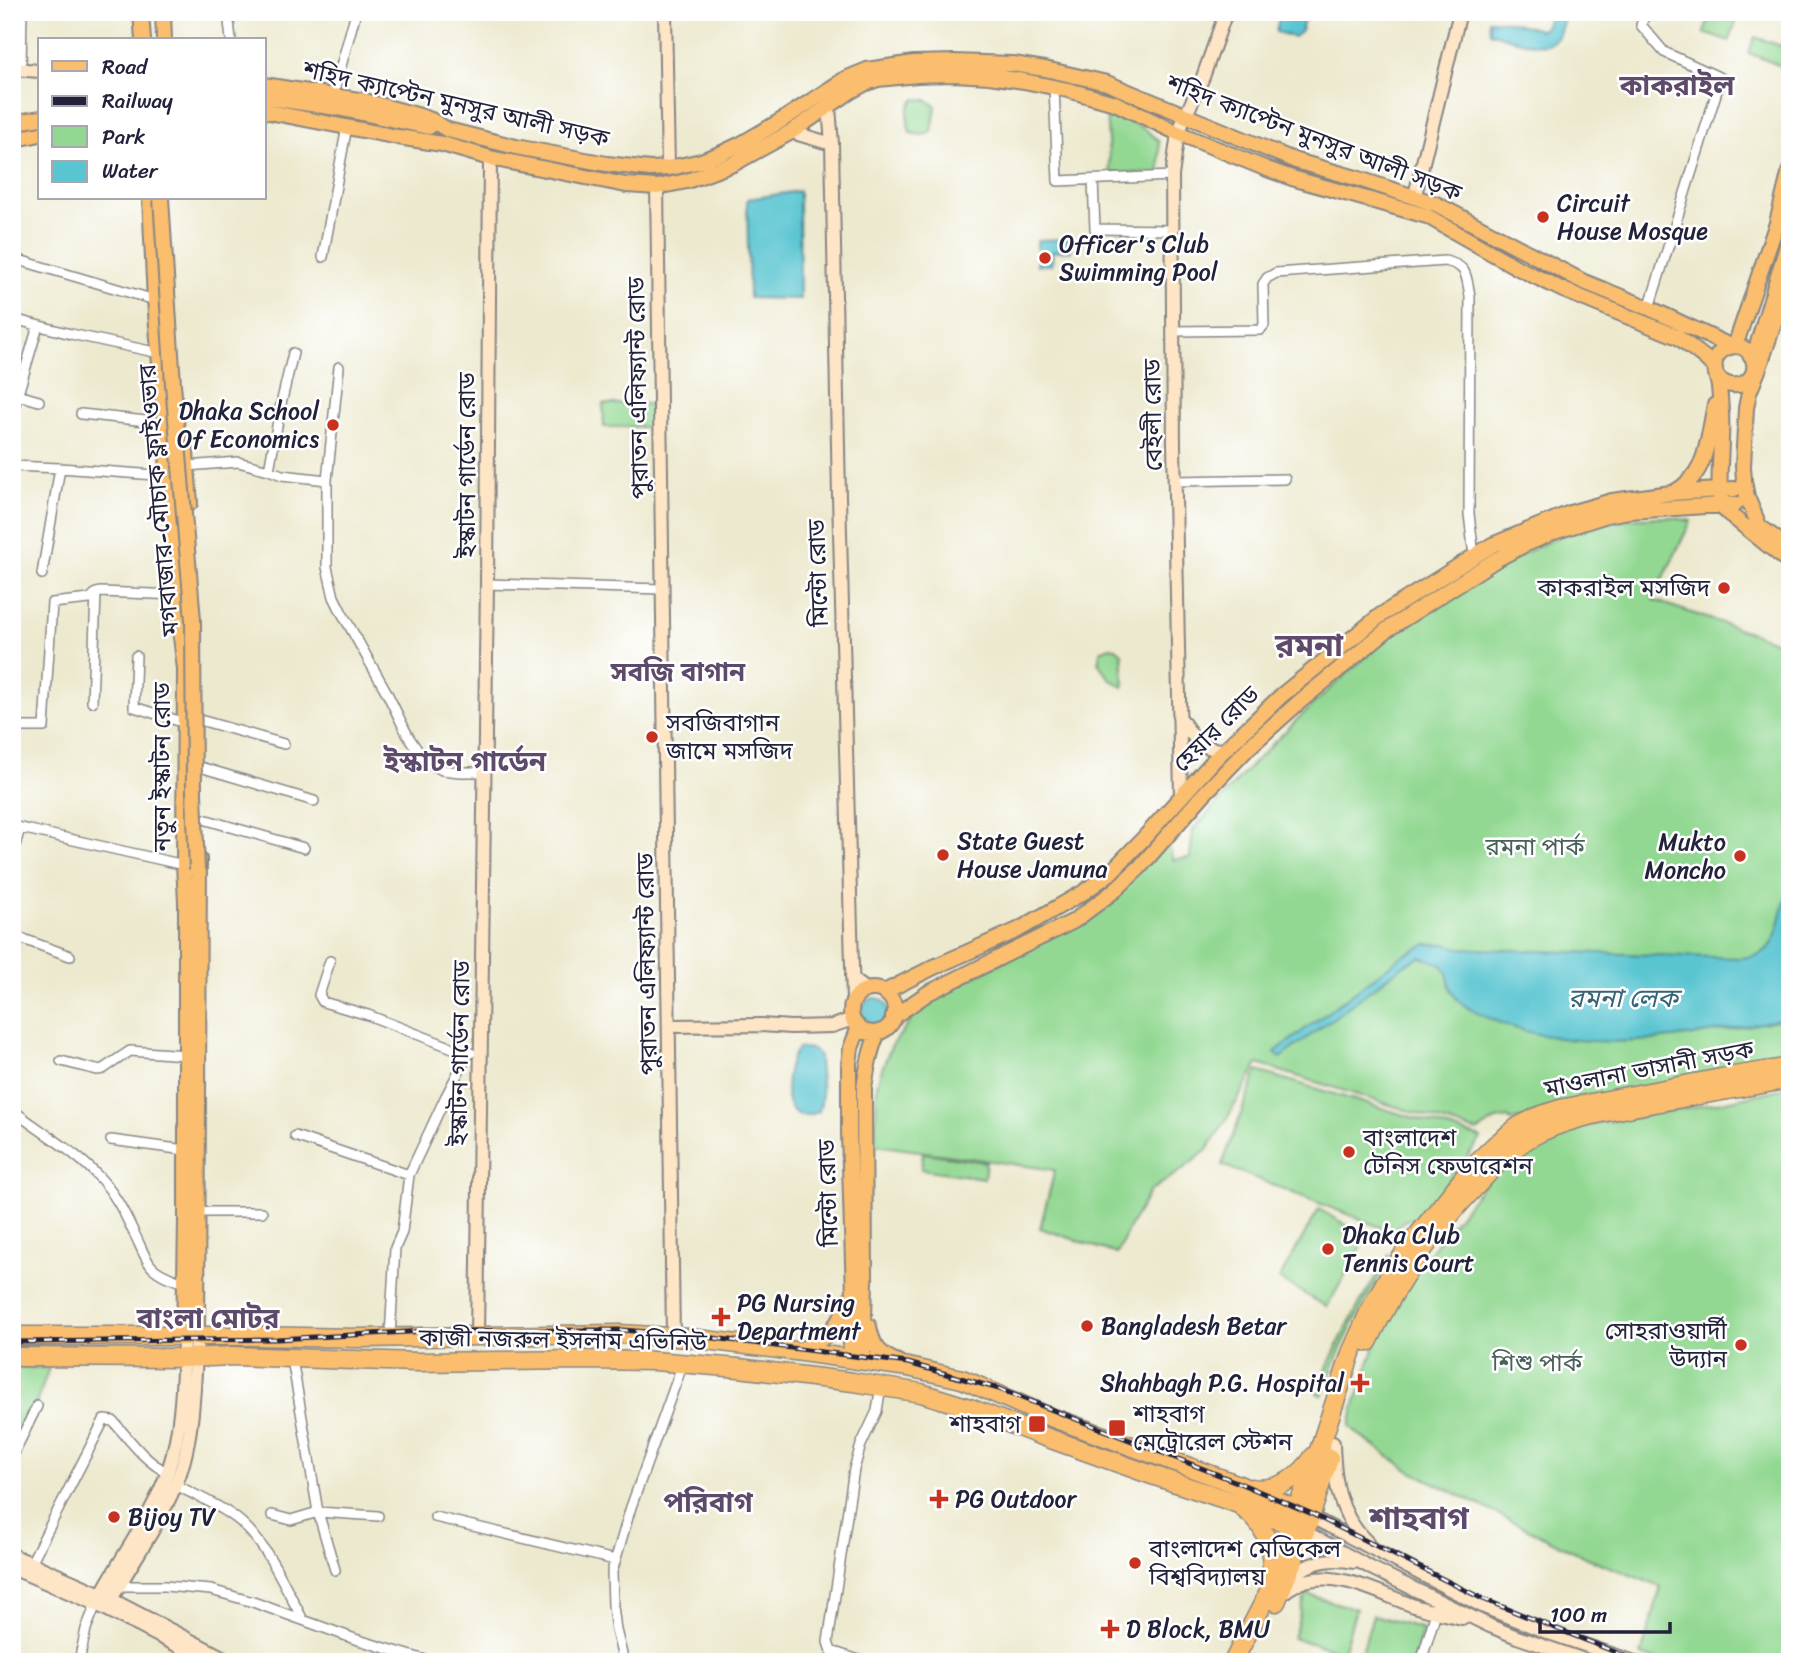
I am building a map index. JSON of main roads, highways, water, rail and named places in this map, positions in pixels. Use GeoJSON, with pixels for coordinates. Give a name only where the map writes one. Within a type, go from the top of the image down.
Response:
{"type":"FeatureCollection","features":[{"type":"Feature","properties":{"kind":"highway","name":"মাওলানা ভাসানী সড়ক"},"geometry":{"type":"LineString","coordinates":[[1329,1441],[1335,1399],[1351,1353],[1386,1281],[1442,1202],[1473,1166],[1510,1132],[1532,1119],[1560,1109],[1721,1078],[1790,1068]]}},
{"type":"Feature","properties":{"kind":"highway","name":"মাওলানা ভাসানী সড়ক"},"geometry":{"type":"LineString","coordinates":[[1273,1595],[1350,1386],[1379,1318],[1438,1231],[1464,1198],[1508,1153],[1542,1131],[1600,1113],[1790,1079]]}},
{"type":"Feature","properties":{"kind":"highway","name":"কাজী নজরুল ইসলাম এভিনিউ"},"geometry":{"type":"LineString","coordinates":[[12,1336],[191,1330],[248,1336],[390,1338],[608,1334],[673,1338],[856,1359],[962,1379],[1301,1521]]}},
{"type":"Feature","properties":{"kind":"highway","name":"কাজী নজরুল ইসলাম এভিনিউ"},"geometry":{"type":"LineString","coordinates":[[12,1357],[234,1356],[417,1363],[585,1360],[682,1363],[853,1382],[921,1394],[970,1408],[1152,1475],[1236,1493]]}},
{"type":"Feature","properties":{"kind":"highway"},"geometry":{"type":"LineString","coordinates":[[853,1382],[856,1359]]}},
{"type":"Feature","properties":{"kind":"highway"},"geometry":{"type":"LineString","coordinates":[[1246,1662],[1273,1595],[1272,1559],[1269,1544],[1257,1521],[1236,1493],[1275,1488],[1287,1482],[1302,1471],[1329,1441]]}},
{"type":"Feature","properties":{"kind":"highway"},"geometry":{"type":"LineString","coordinates":[[1233,1662],[1273,1595]]}},
{"type":"Feature","properties":{"kind":"main road"},"geometry":{"type":"LineString","coordinates":[[142,12],[144,38]]}},
{"type":"Feature","properties":{"kind":"main road"},"geometry":{"type":"LineString","coordinates":[[156,12],[157,38]]}},
{"type":"Feature","properties":{"kind":"main road"},"geometry":{"type":"LineString","coordinates":[[163,12],[164,38]]}},
{"type":"Feature","properties":{"kind":"main road"},"geometry":{"type":"LineString","coordinates":[[666,12],[668,169]]}},
{"type":"Feature","properties":{"kind":"main road","name":"বেইলী রোড"},"geometry":{"type":"LineString","coordinates":[[1181,798],[1172,176],[1178,133],[1203,78],[1226,12]]}},
{"type":"Feature","properties":{"kind":"main road"},"geometry":{"type":"LineString","coordinates":[[1415,195],[1460,12]]}},
{"type":"Feature","properties":{"kind":"main road","name":"শহিদ ক্যাপ্টেন মুনসুর আলী সড়ক"},"geometry":{"type":"LineString","coordinates":[[266,111],[347,127],[516,147],[607,164],[668,169],[701,161],[741,144],[782,120],[878,79],[954,68],[1013,64],[1107,83],[1296,161],[1415,195],[1582,281],[1733,346]]}},
{"type":"Feature","properties":{"kind":"main road","name":"শহিদ ক্যাপ্টেন মুনসুর আলী সড়ক"},"geometry":{"type":"LineString","coordinates":[[954,68],[1115,103],[1258,166],[1427,216],[1518,268],[1563,290],[1678,337],[1706,358],[1718,379]]}},
{"type":"Feature","properties":{"kind":"main road"},"geometry":{"type":"LineString","coordinates":[[17,69],[38,71]]}},
{"type":"Feature","properties":{"kind":"main road","name":"শহিদ ক্যাপ্টেন মুনসুর আলী সড়ক"},"geometry":{"type":"LineString","coordinates":[[266,85],[333,95],[407,111],[430,120],[445,137],[490,158],[626,184],[657,187],[687,181],[733,164],[791,132],[826,100]]}},
{"type":"Feature","properties":{"kind":"main road"},"geometry":{"type":"LineString","coordinates":[[266,97],[337,108],[445,137]]}},
{"type":"Feature","properties":{"kind":"main road","name":"মিন্টো রোড"},"geometry":{"type":"LineString","coordinates":[[826,100],[832,144],[838,483],[853,1001]]}},
{"type":"Feature","properties":{"kind":"main road"},"geometry":{"type":"LineString","coordinates":[[266,105],[410,128]]}},
{"type":"Feature","properties":{"kind":"main road"},"geometry":{"type":"LineString","coordinates":[[12,123],[38,118]]}},
{"type":"Feature","properties":{"kind":"main road"},"geometry":{"type":"LineString","coordinates":[[12,132],[38,126]]}},
{"type":"Feature","properties":{"kind":"main road"},"geometry":{"type":"LineString","coordinates":[[791,132],[832,144]]}},
{"type":"Feature","properties":{"kind":"main road"},"geometry":{"type":"LineString","coordinates":[[12,140],[38,134]]}},
{"type":"Feature","properties":{"kind":"main road"},"geometry":{"type":"LineString","coordinates":[[12,146],[38,140]]}},
{"type":"Feature","properties":{"kind":"main road","name":"ইস্কাটন গার্ডেন রোড"},"geometry":{"type":"LineString","coordinates":[[477,1336],[474,1052],[484,772],[490,158]]}},
{"type":"Feature","properties":{"kind":"main road"},"geometry":{"type":"LineString","coordinates":[[1733,346],[1744,322],[1777,223],[1790,170]]}},
{"type":"Feature","properties":{"kind":"main road","name":"পুরাতন এলিফ্যান্ট রোড"},"geometry":{"type":"LineString","coordinates":[[657,187],[673,1338]]}},
{"type":"Feature","properties":{"kind":"main road"},"geometry":{"type":"LineString","coordinates":[[151,200],[186,596],[186,669]]}},
{"type":"Feature","properties":{"kind":"main road","name":"নতুন ইস্কাটন রোড"},"geometry":{"type":"LineString","coordinates":[[151,200],[155,300],[186,669],[185,700],[200,767],[200,818],[193,873],[186,902],[186,1055],[192,1100],[185,1150],[186,1284],[191,1330]]}},
{"type":"Feature","properties":{"kind":"main road","name":"মগবাজার-মৌচাক ফ্লাইওভার"},"geometry":{"type":"LineString","coordinates":[[161,200],[172,371],[194,620],[193,873]]}},
{"type":"Feature","properties":{"kind":"main road","name":"নতুন ইস্কাটন রোড"},"geometry":{"type":"LineString","coordinates":[[167,200],[176,353],[197,594],[200,700],[192,722],[192,1100],[199,1212],[198,1270],[191,1330]]}},
{"type":"Feature","properties":{"kind":"main road"},"geometry":{"type":"LineString","coordinates":[[1760,528],[1747,497],[1743,466],[1748,381],[1754,371],[1753,358],[1789,242]]}},
{"type":"Feature","properties":{"kind":"main road"},"geometry":{"type":"LineString","coordinates":[[1727,489],[1738,402],[1790,276]]}},
{"type":"Feature","properties":{"kind":"main road"},"geometry":{"type":"LineString","coordinates":[[1683,323],[1729,334],[1744,322]]}},
{"type":"Feature","properties":{"kind":"main road"},"geometry":{"type":"LineString","coordinates":[[1753,358],[1746,349],[1733,346],[1725,348],[1717,357],[1728,513],[1790,563]]}},
{"type":"Feature","properties":{"kind":"main road"},"geometry":{"type":"LineString","coordinates":[[159,353],[176,353]]}},
{"type":"Feature","properties":{"kind":"main road"},"geometry":{"type":"LineString","coordinates":[[1718,379],[1729,385],[1748,381]]}},
{"type":"Feature","properties":{"kind":"main road"},"geometry":{"type":"LineString","coordinates":[[1671,493],[1692,479],[1704,458],[1718,379]]}},
{"type":"Feature","properties":{"kind":"main road","name":"হেয়ার রোড"},"geometry":{"type":"LineString","coordinates":[[884,992],[1018,930],[1084,892],[1110,873],[1224,750],[1282,695],[1381,615],[1492,545],[1570,513],[1612,501],[1727,489]]}},
{"type":"Feature","properties":{"kind":"main road"},"geometry":{"type":"LineString","coordinates":[[893,1017],[893,1003],[884,992],[867,989],[853,1001],[851,1010],[856,1023],[865,1031],[878,1031],[928,993],[1074,921],[1139,868],[1202,796],[1277,722],[1326,679],[1388,629],[1497,559],[1557,531],[1607,515],[1629,511],[1729,505],[1790,549]]}},
{"type":"Feature","properties":{"kind":"main road"},"geometry":{"type":"LineString","coordinates":[[1684,508],[1714,515],[1767,545]]}},
{"type":"Feature","properties":{"kind":"main road"},"geometry":{"type":"LineString","coordinates":[[1423,588],[1430,602]]}},
{"type":"Feature","properties":{"kind":"main road"},"geometry":{"type":"LineString","coordinates":[[185,700],[200,700]]}},
{"type":"Feature","properties":{"kind":"main road"},"geometry":{"type":"LineString","coordinates":[[1178,716],[1199,743],[1212,750],[1224,750]]}},
{"type":"Feature","properties":{"kind":"main road"},"geometry":{"type":"LineString","coordinates":[[852,976],[867,989]]}},
{"type":"Feature","properties":{"kind":"main road"},"geometry":{"type":"LineString","coordinates":[[669,1026],[791,1027],[856,1023]]}},
{"type":"Feature","properties":{"kind":"main road","name":"মিন্টো রোড"},"geometry":{"type":"LineString","coordinates":[[856,1023],[849,1064],[849,1133],[860,1280]]}},
{"type":"Feature","properties":{"kind":"main road"},"geometry":{"type":"LineString","coordinates":[[836,1025],[846,1032],[851,1048]]}},
{"type":"Feature","properties":{"kind":"main road","name":"মিন্টো রোড"},"geometry":{"type":"LineString","coordinates":[[856,1359],[864,1088],[872,1044],[878,1031]]}},
{"type":"Feature","properties":{"kind":"main road"},"geometry":{"type":"LineString","coordinates":[[198,1270],[205,1328],[212,1333],[236,1332],[248,1336]]}},
{"type":"Feature","properties":{"kind":"main road"},"geometry":{"type":"LineString","coordinates":[[795,1351],[822,1339],[838,1323],[860,1280],[869,1286],[869,1326],[878,1350],[886,1357],[908,1367]]}},
{"type":"Feature","properties":{"kind":"main road"},"geometry":{"type":"LineString","coordinates":[[104,1601],[119,1586],[176,1485],[186,1450],[191,1330]]}},
{"type":"Feature","properties":{"kind":"main road"},"geometry":{"type":"LineString","coordinates":[[104,1601],[167,1472],[173,1453],[190,1358]]}},
{"type":"Feature","properties":{"kind":"main road"},"geometry":{"type":"LineString","coordinates":[[1329,1441],[1343,1508],[1359,1534],[1377,1551]]}},
{"type":"Feature","properties":{"kind":"main road"},"geometry":{"type":"LineString","coordinates":[[1301,1521],[1377,1551],[1484,1607],[1549,1633],[1635,1662]]}},
{"type":"Feature","properties":{"kind":"main road"},"geometry":{"type":"LineString","coordinates":[[1301,1521],[1371,1568],[1490,1626],[1590,1662]]}},
{"type":"Feature","properties":{"kind":"main road"},"geometry":{"type":"LineString","coordinates":[[12,1555],[232,1662]]}},
{"type":"Feature","properties":{"kind":"main road"},"geometry":{"type":"LineString","coordinates":[[1273,1595],[1300,1569],[1314,1563],[1349,1561],[1371,1568]]}},
{"type":"Feature","properties":{"kind":"main road"},"geometry":{"type":"LineString","coordinates":[[12,1567],[104,1601],[209,1662]]}},
{"type":"Feature","properties":{"kind":"main road"},"geometry":{"type":"LineString","coordinates":[[1273,1595],[1297,1583],[1333,1578],[1363,1586],[1415,1606],[1490,1626]]}},
{"type":"Feature","properties":{"kind":"water"},"geometry":{"type":"Polygon","coordinates":[[[1276,12],[1306,12],[1301,31],[1294,37],[1276,32],[1279,18],[1276,12]]]}},
{"type":"Feature","properties":{"kind":"water"},"geometry":{"type":"Polygon","coordinates":[[[1551,12],[1566,12],[1561,30],[1551,43],[1534,44],[1490,32],[1489,20],[1508,21],[1540,30],[1545,27],[1551,12]]]}},
{"type":"Feature","properties":{"kind":"water"},"geometry":{"type":"Polygon","coordinates":[[[799,191],[800,299],[749,298],[747,199],[799,191]]]}},
{"type":"Feature","properties":{"kind":"water","name":"Officer's Club Swimming Pool"},"geometry":{"type":"Polygon","coordinates":[[[1071,239],[1071,251],[1053,251],[1052,265],[1037,265],[1037,240],[1071,239]]]}},
{"type":"Feature","properties":{"kind":"water","name":"রমনা লেক"},"geometry":{"type":"Polygon","coordinates":[[[1790,882],[1790,1017],[1676,1038],[1597,1041],[1559,1038],[1522,1030],[1471,1010],[1455,997],[1444,968],[1420,957],[1404,965],[1280,1058],[1275,1052],[1403,955],[1427,944],[1480,949],[1740,958],[1757,955],[1766,950],[1775,937],[1790,882]]]}},
{"type":"Feature","properties":{"kind":"water"},"geometry":{"type":"Polygon","coordinates":[[[875,998],[885,1001],[888,1011],[885,1021],[875,1024],[865,1021],[862,1011],[865,1001],[875,998]]]}},
{"type":"Feature","properties":{"kind":"water"},"geometry":{"type":"Polygon","coordinates":[[[799,1048],[813,1050],[819,1057],[821,1105],[819,1111],[805,1115],[795,1112],[786,1093],[789,1066],[799,1048]]]}},
{"type":"Feature","properties":{"kind":"railway"},"geometry":{"type":"LineString","coordinates":[[12,1342],[277,1339],[427,1331],[621,1330],[690,1335],[908,1363],[999,1389],[1237,1482],[1310,1513],[1483,1599],[1640,1662]]}},
{"type":"Feature","properties":{"kind":"place","name":"Circuit House Mosque"},"geometry":{"type":"Point","coordinates":[1543,217]}},
{"type":"Feature","properties":{"kind":"place","name":"Officer's Club Swimming Pool"},"geometry":{"type":"Point","coordinates":[1045,258]}},
{"type":"Feature","properties":{"kind":"place","name":"Dhaka School Of Economics"},"geometry":{"type":"Point","coordinates":[333,425]}},
{"type":"Feature","properties":{"kind":"place","name":"কাকরাইল মসজিদ"},"geometry":{"type":"Point","coordinates":[1724,588]}},
{"type":"Feature","properties":{"kind":"place","name":"সবজিবাগান জামে মসজিদ"},"geometry":{"type":"Point","coordinates":[652,737]}},
{"type":"Feature","properties":{"kind":"place","name":"State Guest House Jamuna"},"geometry":{"type":"Point","coordinates":[943,855]}},
{"type":"Feature","properties":{"kind":"place","name":"Mukto Moncho"},"geometry":{"type":"Point","coordinates":[1740,856]}},
{"type":"Feature","properties":{"kind":"place","name":"বাংলাদেশ টেনিস ফেডারেশন"},"geometry":{"type":"Point","coordinates":[1349,1152]}},
{"type":"Feature","properties":{"kind":"place","name":"Dhaka Club Tennis Court"},"geometry":{"type":"Point","coordinates":[1328,1249]}},
{"type":"Feature","properties":{"kind":"place","name":"PG Nursing Department"},"geometry":{"type":"Point","coordinates":[721,1317]}},
{"type":"Feature","properties":{"kind":"place","name":"Bangladesh Betar"},"geometry":{"type":"Point","coordinates":[1087,1326]}},
{"type":"Feature","properties":{"kind":"place","name":"সোহরাওয়ার্দী উদ্যান"},"geometry":{"type":"Point","coordinates":[1741,1345]}},
{"type":"Feature","properties":{"kind":"place","name":"Shahbagh P.G. Hospital"},"geometry":{"type":"Point","coordinates":[1360,1383]}},
{"type":"Feature","properties":{"kind":"place","name":"শাহবাগ"},"geometry":{"type":"Point","coordinates":[1037,1424]}},
{"type":"Feature","properties":{"kind":"place","name":"শাহবাগ মেট্রোরেল স্টেশন"},"geometry":{"type":"Point","coordinates":[1117,1428]}},
{"type":"Feature","properties":{"kind":"place","name":"PG Outdoor"},"geometry":{"type":"Point","coordinates":[939,1499]}},
{"type":"Feature","properties":{"kind":"place","name":"Bijoy TV"},"geometry":{"type":"Point","coordinates":[114,1517]}},
{"type":"Feature","properties":{"kind":"place","name":"বাংলাদেশ মেডিকেল বিশ্ববিদ্যালয়"},"geometry":{"type":"Point","coordinates":[1135,1563]}},
{"type":"Feature","properties":{"kind":"place","name":"D Block, BMU"},"geometry":{"type":"Point","coordinates":[1110,1629]}},
{"type":"Feature","properties":{"kind":"district","name":"কাকরাইল"},"geometry":{"type":"Point","coordinates":[1677,85]}},
{"type":"Feature","properties":{"kind":"district","name":"রমনা"},"geometry":{"type":"Point","coordinates":[1309,645]}},
{"type":"Feature","properties":{"kind":"district","name":"সবজি বাগান"},"geometry":{"type":"Point","coordinates":[678,672]}},
{"type":"Feature","properties":{"kind":"district","name":"ইস্কাটন গার্ডেন"},"geometry":{"type":"Point","coordinates":[465,761]}},
{"type":"Feature","properties":{"kind":"district","name":"বাংলা মোটর"},"geometry":{"type":"Point","coordinates":[208,1318]}},
{"type":"Feature","properties":{"kind":"district","name":"পরিবাগ"},"geometry":{"type":"Point","coordinates":[708,1502]}},
{"type":"Feature","properties":{"kind":"district","name":"শাহবাগ"},"geometry":{"type":"Point","coordinates":[1419,1518]}},
{"type":"Feature","properties":{"kind":"park label","name":"রমনা পার্ক"},"geometry":{"type":"Point","coordinates":[1535,847]}},
{"type":"Feature","properties":{"kind":"park label","name":"শিশু পার্ক"},"geometry":{"type":"Point","coordinates":[1537,1363]}}]}
